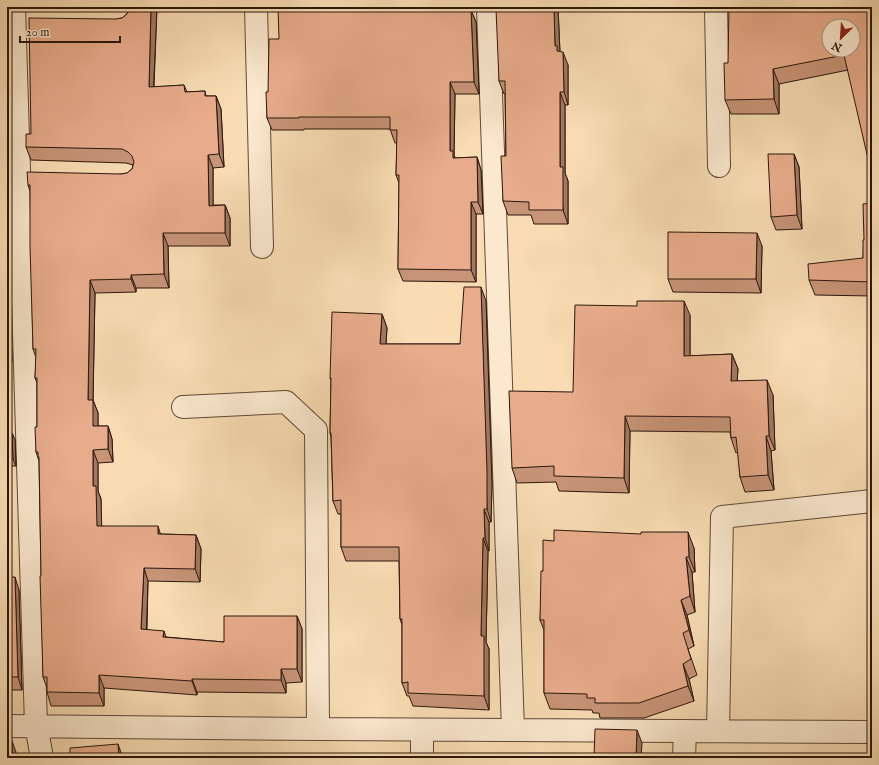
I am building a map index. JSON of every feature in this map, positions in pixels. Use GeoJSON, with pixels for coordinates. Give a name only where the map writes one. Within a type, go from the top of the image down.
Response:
{"type":"FeatureCollection","features":[{"type":"Feature","properties":{"kind":"street"},"geometry":{"type":"LineString","coordinates":[[256,7],[262,247]]}},
{"type":"Feature","properties":{"kind":"street"},"geometry":{"type":"LineString","coordinates":[[488,7],[513,730]]}},
{"type":"Feature","properties":{"kind":"street"},"geometry":{"type":"LineString","coordinates":[[716,7],[719,166]]}},
{"type":"Feature","properties":{"kind":"street"},"geometry":{"type":"LineString","coordinates":[[20,14],[27,172],[14,222],[16,384],[36,725],[42,758]]}},
{"type":"Feature","properties":{"kind":"street"},"geometry":{"type":"LineString","coordinates":[[183,407],[286,402],[316,430],[318,729]]}},
{"type":"Feature","properties":{"kind":"street"},"geometry":{"type":"LineString","coordinates":[[718,731],[722,517],[872,501]]}},
{"type":"Feature","properties":{"kind":"street"},"geometry":{"type":"LineString","coordinates":[[7,726],[36,725],[422,730],[872,732]]}},
{"type":"Feature","properties":{"kind":"street"},"geometry":{"type":"LineString","coordinates":[[422,730],[422,758]]}},
{"type":"Feature","properties":{"kind":"street"},"geometry":{"type":"LineString","coordinates":[[684,758],[685,731]]}},
{"type":"Feature","properties":{"kind":"building"},"geometry":{"type":"Polygon","coordinates":[[[129,7],[151,7],[149,87],[184,85],[185,92],[205,91],[205,96],[216,96],[219,154],[208,155],[209,206],[225,205],[225,233],[163,233],[164,274],[131,275],[131,279],[90,280],[88,400],[93,400],[93,426],[108,426],[108,449],[93,450],[93,486],[96,486],[97,526],[158,526],[158,534],[196,535],[195,569],[144,568],[141,629],[164,631],[163,637],[224,642],[224,616],[297,616],[297,669],[281,669],[281,680],[192,679],[192,681],[99,675],[99,693],[47,692],[47,677],[43,677],[39,457],[38,452],[36,452],[35,427],[37,427],[37,378],[35,378],[36,349],[33,349],[30,185],[28,185],[27,172],[121,174],[127,173],[132,169],[134,162],[132,156],[122,149],[26,147],[26,134],[31,134],[29,18],[116,19],[122,18],[127,14],[129,7]]]}},
{"type":"Feature","properties":{"kind":"building"},"geometry":{"type":"Polygon","coordinates":[[[278,7],[448,7],[448,10],[471,10],[474,82],[450,82],[450,151],[453,151],[453,158],[477,157],[478,202],[471,202],[471,270],[398,269],[399,175],[396,175],[397,130],[390,130],[390,117],[267,118],[266,92],[268,92],[269,39],[279,39],[278,7]]]}},
{"type":"Feature","properties":{"kind":"building"},"geometry":{"type":"Polygon","coordinates":[[[501,7],[554,7],[555,46],[557,46],[557,51],[563,52],[564,92],[560,92],[560,167],[563,167],[563,210],[529,210],[529,202],[503,201],[501,156],[506,156],[505,81],[499,81],[496,9],[501,9],[501,7]]]}},
{"type":"Feature","properties":{"kind":"building"},"geometry":{"type":"Polygon","coordinates":[[[729,7],[872,7],[872,176],[845,58],[861,58],[861,18],[821,18],[821,58],[829,58],[773,69],[774,99],[725,100],[724,63],[728,63],[729,7]]]}},
{"type":"Feature","properties":{"kind":"building"},"geometry":{"type":"Polygon","coordinates":[[[768,154],[794,154],[797,215],[771,217],[768,154]]]}},
{"type":"Feature","properties":{"kind":"building"},"geometry":{"type":"Polygon","coordinates":[[[872,203],[872,282],[809,280],[808,264],[863,258],[863,204],[872,203]]]}},
{"type":"Feature","properties":{"kind":"building"},"geometry":{"type":"Polygon","coordinates":[[[668,232],[757,233],[756,279],[668,279],[668,232]]]}},
{"type":"Feature","properties":{"kind":"building"},"geometry":{"type":"Polygon","coordinates":[[[464,287],[481,287],[487,471],[487,509],[484,509],[485,538],[483,538],[481,636],[484,636],[484,696],[408,693],[408,682],[402,683],[402,619],[400,619],[399,547],[341,547],[341,500],[333,501],[330,433],[332,312],[382,314],[380,344],[460,344],[464,287]]]}},
{"type":"Feature","properties":{"kind":"building"},"geometry":{"type":"Polygon","coordinates":[[[637,301],[684,301],[684,356],[732,354],[731,381],[767,380],[769,436],[766,436],[768,475],[740,477],[736,437],[731,438],[730,417],[625,416],[624,478],[554,476],[554,466],[512,468],[509,391],[573,392],[575,305],[637,306],[637,301]]]}},
{"type":"Feature","properties":{"kind":"building"},"geometry":{"type":"Polygon","coordinates":[[[7,310],[8,351],[7,351],[7,310]]]}},
{"type":"Feature","properties":{"kind":"building"},"geometry":{"type":"Polygon","coordinates":[[[7,433],[12,433],[13,459],[7,459],[7,433]]]}},
{"type":"Feature","properties":{"kind":"building"},"geometry":{"type":"Polygon","coordinates":[[[554,530],[641,534],[641,532],[688,532],[689,557],[686,557],[690,596],[681,600],[689,630],[683,633],[691,659],[683,664],[688,686],[639,703],[595,703],[595,698],[587,698],[587,694],[544,693],[544,620],[540,620],[541,571],[543,571],[543,540],[554,541],[554,530]]]}},
{"type":"Feature","properties":{"kind":"building"},"geometry":{"type":"Polygon","coordinates":[[[7,577],[15,577],[18,677],[7,677],[7,577]]]}},
{"type":"Feature","properties":{"kind":"building"},"geometry":{"type":"Polygon","coordinates":[[[595,729],[637,730],[636,758],[594,758],[595,729]]]}},
{"type":"Feature","properties":{"kind":"building"},"geometry":{"type":"Polygon","coordinates":[[[11,738],[13,758],[7,758],[7,739],[11,738]]]}},
{"type":"Feature","properties":{"kind":"building"},"geometry":{"type":"Polygon","coordinates":[[[118,744],[119,758],[70,758],[70,748],[118,744]]]}}]}
